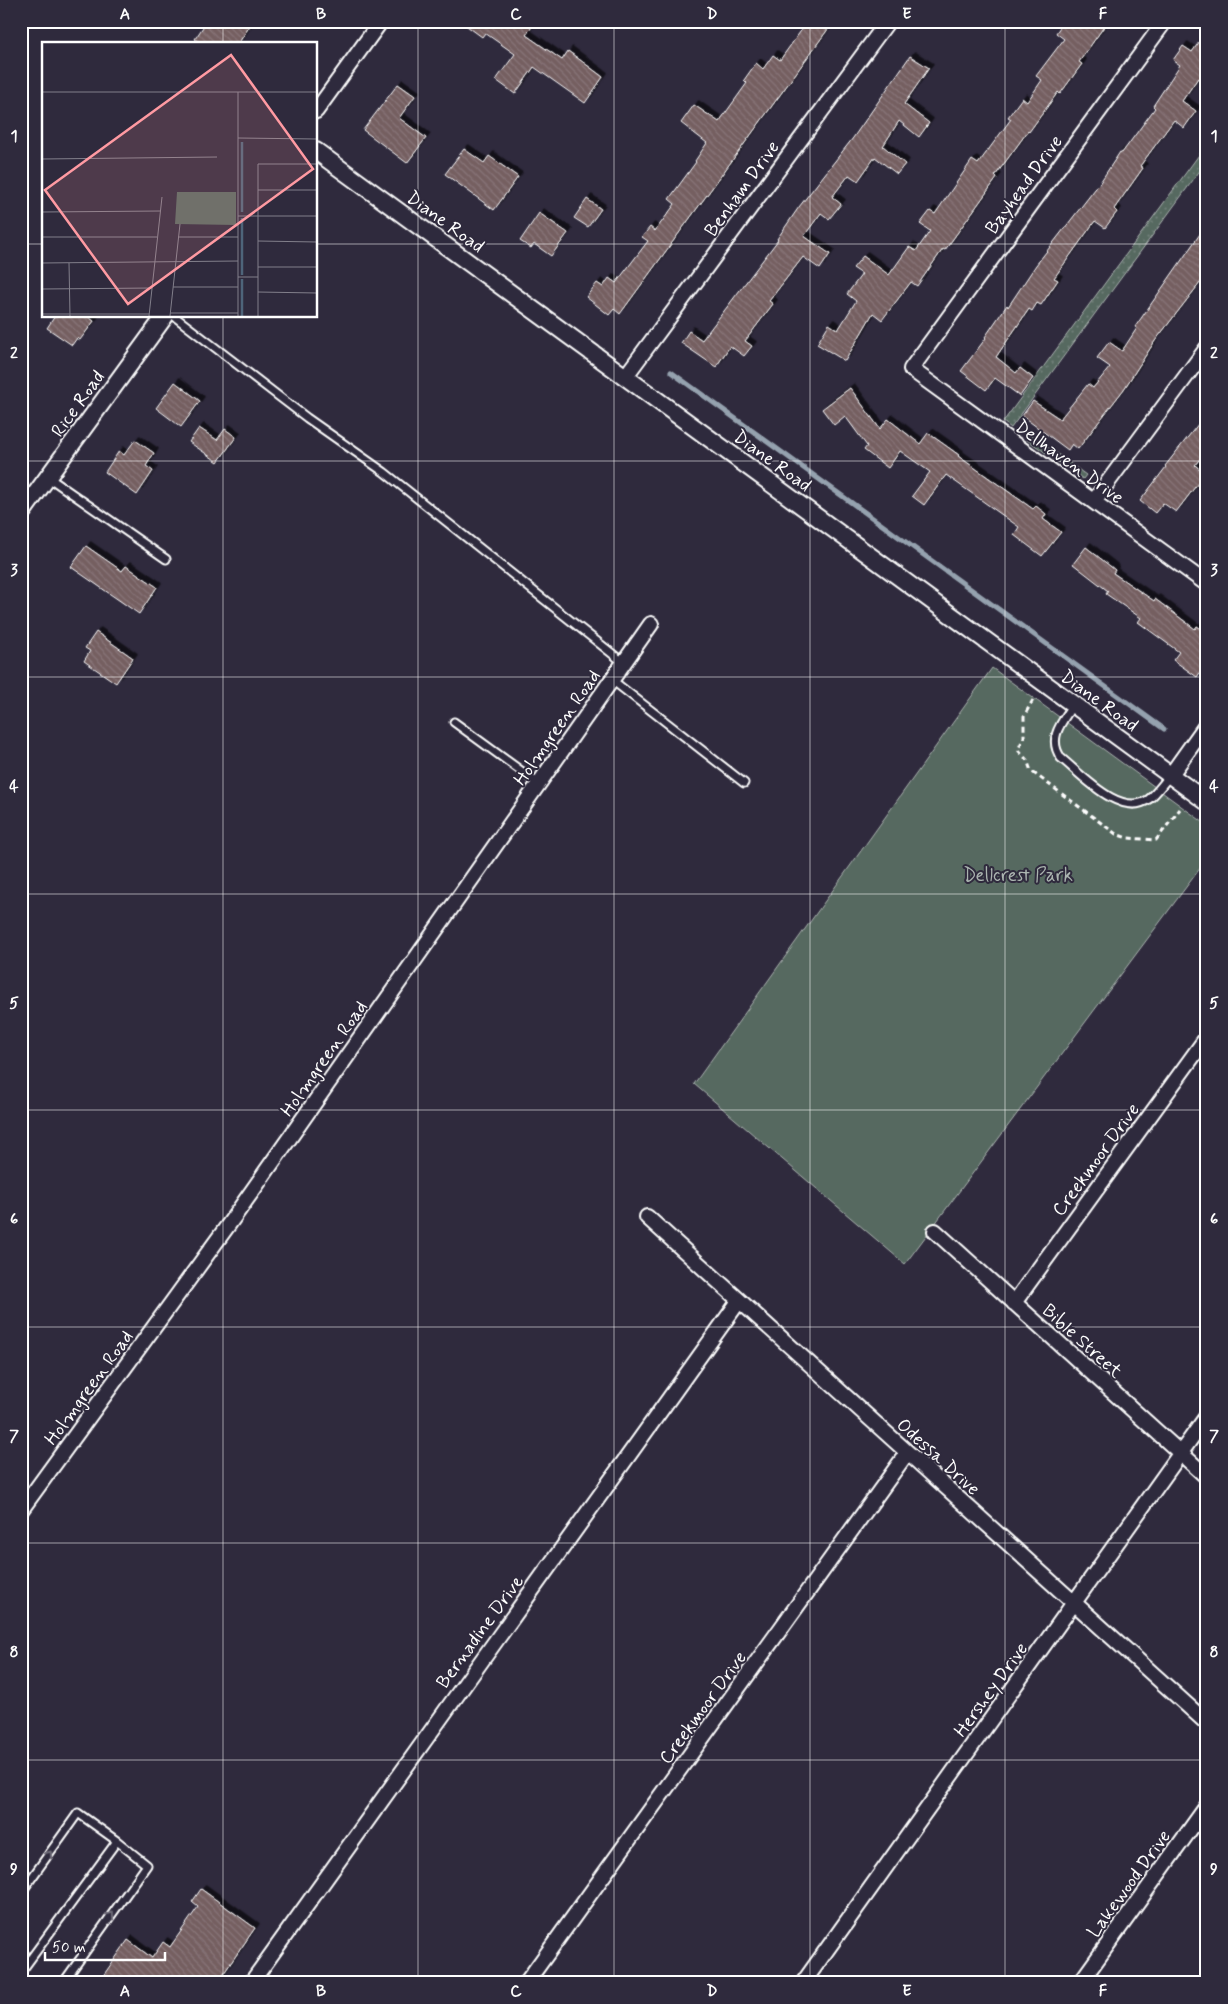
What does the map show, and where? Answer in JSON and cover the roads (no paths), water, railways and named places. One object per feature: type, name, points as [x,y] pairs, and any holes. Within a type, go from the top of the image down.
[{"type":"street","points":[[318,107],[381,21]]},
{"type":"street","name":"Benham Drive","points":[[625,377],[888,21]]},
{"type":"street","name":"Bayhead Drive","points":[[911,369],[1165,21]]},
{"type":"street","name":"Diane Road","points":[[318,152],[1207,802]]},
{"type":"street","name":"Rice Road","points":[[21,514],[164,318]]},
{"type":"street","points":[[1094,501],[1207,348]]},
{"type":"street","name":"Dellhaven Drive","points":[[911,369],[1207,584]]},
{"type":"street","name":"Holmgreen Road","points":[[21,1510],[230,1224],[651,624]]},
{"type":"street","points":[[1170,776],[1207,724]]},
{"type":"street","name":"Creekmoor Drive","points":[[1014,1302],[1207,1037]]},
{"type":"street","name":"Odessa Drive","points":[[646,1217],[1207,1724]]},
{"type":"street","name":"Bible Street","points":[[935,1231],[1207,1478]]},
{"type":"street","name":"Bernadine Drive","points":[[251,1983],[739,1301]]},
{"type":"street","name":"Hershey Drive","points":[[803,1983],[1207,1416]]},
{"type":"street","name":"Creekmoor Drive","points":[[526,1983],[907,1453]]},
{"type":"street","name":"Lakewood Drive","points":[[1080,1983],[1207,1806]]},
{"type":"lane","points":[[177,318],[306,418],[384,472],[624,663]]},
{"type":"lane","points":[[48,477],[166,559]]},
{"type":"lane","points":[[612,680],[744,783]]},
{"type":"lane","points":[[1073,705],[1058,728],[1054,741],[1056,751],[1061,758],[1114,801],[1136,805],[1149,798],[1170,776]]},
{"type":"lane","points":[[454,722],[539,784]]},
{"type":"lane","points":[[21,1893],[78,1813],[117,1840],[147,1865],[62,1983]]},
{"type":"lane","points":[[21,1972],[117,1840]]},
{"type":"waterway","points":[[671,372],[1164,729]]},
{"type":"park label","name":"Dellcrest Park","points":[[1018,874]]}]
